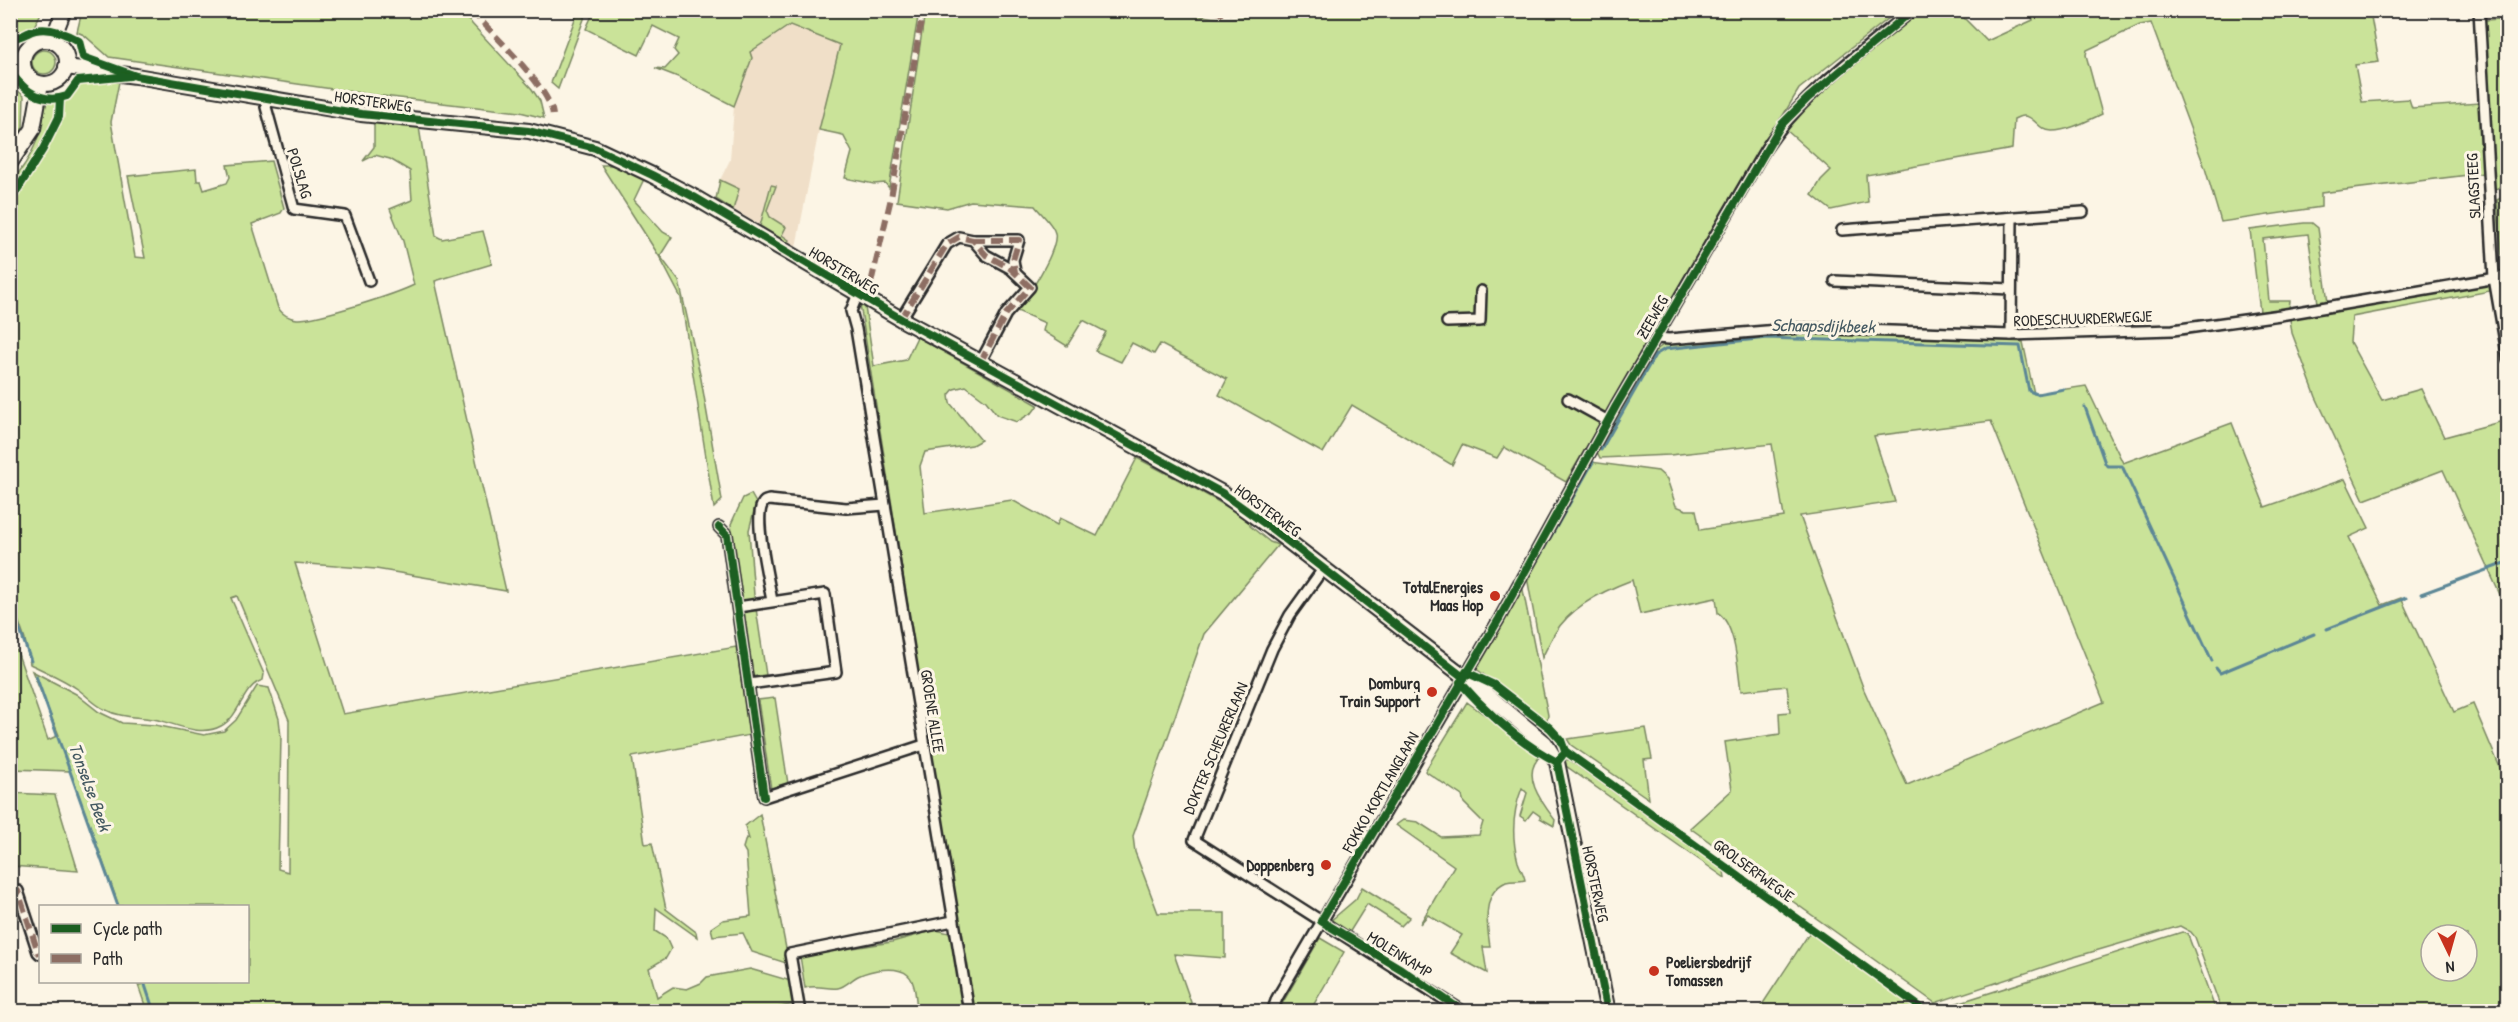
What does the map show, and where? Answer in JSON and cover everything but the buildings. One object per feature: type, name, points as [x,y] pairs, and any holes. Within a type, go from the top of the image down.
[{"type":"main road","points":[[52,41],[64,10]]},
{"type":"main road","points":[[52,41],[58,44],[65,54],[66,67],[64,73],[54,82],[41,84],[29,77],[17,57],[34,43],[52,41]]},
{"type":"main road","name":"HORSTERWEG","points":[[66,67],[136,76],[396,119],[529,131],[595,148],[694,197],[901,319],[1222,493],[1271,528],[1545,743],[1557,762],[1608,1011]]},
{"type":"main road","points":[[10,164],[33,129],[41,84]]},
{"type":"street","name":"ZEEWEG","points":[[1463,677],[1499,619],[1608,421],[1781,125],[1808,98],[1913,10]]},
{"type":"street","name":"SLAGSTEEG","points":[[2478,10],[2494,278],[2508,359]]},
{"type":"street","name":"POLSLAG","points":[[268,98],[266,107],[294,209],[345,216],[369,281]]},
{"type":"street","points":[[1842,230],[2083,212]]},
{"type":"street","points":[[2011,335],[2012,219]]},
{"type":"street","points":[[901,319],[947,244],[959,237],[972,240],[1019,240],[1013,260],[1015,272]]},
{"type":"street","points":[[972,240],[986,255],[1015,272],[1030,287],[1006,314],[980,363]]},
{"type":"street","name":"RODESCHUURDERWEGJE","points":[[1656,338],[1669,339],[1801,328],[2076,335],[2199,327],[2363,302],[2508,276]]},
{"type":"street","points":[[1835,281],[2010,289]]},
{"type":"street","points":[[1447,322],[1480,321],[1481,291]]},
{"type":"street","name":"GROENE ALLEE","points":[[858,294],[851,311],[856,329],[969,1011]]},
{"type":"street","points":[[1568,399],[1608,421]]},
{"type":"street","points":[[772,601],[759,522],[765,501],[856,508],[885,505]]},
{"type":"street","points":[[719,527],[727,535],[764,796],[924,745]]},
{"type":"street","name":"DOKTER SCHEURERLAAN","points":[[1321,921],[1194,840],[1272,649],[1290,615],[1323,570]]},
{"type":"street","points":[[738,607],[825,594],[836,672],[749,684]]},
{"type":"street","name":"FOKKO KORTLANGLAAN","points":[[1272,1011],[1321,921],[1463,677]]},
{"type":"street","points":[[10,893],[18,891],[39,953]]},
{"type":"street","points":[[800,1011],[790,954],[953,921]]},
{"type":"street","name":"MOLENKAMP","points":[[1321,921],[1401,969],[1464,1011]]},
{"type":"shaded area","points":[[790,25],[841,45],[819,130],[796,247],[716,199],[720,180],[730,160],[734,106],[752,58],[750,52]]},
{"type":"green space","points":[[1182,10],[1219,18],[1243,17],[1281,10],[1898,11],[1799,89],[1686,275],[1566,482],[1504,447],[1497,458],[1462,445],[1452,465],[1352,405],[1323,453],[1219,395],[1227,379],[1160,344],[1154,354],[1132,343],[1121,362],[1095,351],[1106,332],[1083,320],[1067,346],[1043,331],[1045,323],[1017,311],[1041,273],[1055,241],[1052,226],[1035,206],[971,201],[947,208],[897,201],[925,11]]},
{"type":"green space","points":[[10,11],[42,11],[31,30],[11,38]]},
{"type":"green space","points":[[82,11],[460,11],[532,89],[540,101],[544,118],[520,112],[374,95],[109,57],[84,35],[77,32]]},
{"type":"green space","points":[[578,11],[587,11],[558,89],[551,83]]},
{"type":"green space","points":[[594,11],[919,11],[889,188],[885,183],[874,184],[845,178],[852,152],[843,135],[819,130],[840,45],[790,25],[750,52],[752,58],[734,106],[678,77],[655,68],[665,69],[678,55],[674,50],[679,39],[653,26],[639,55],[586,29]]},
{"type":"green space","points":[[1921,11],[1957,11],[1987,41],[2033,20],[2030,11],[2370,11],[2379,62],[2355,65],[2362,102],[2409,99],[2412,108],[2479,103],[2484,173],[2321,193],[2321,207],[2221,222],[2205,168],[2151,23],[2140,25],[2087,50],[2086,55],[2102,114],[2058,131],[2046,130],[2030,118],[2021,116],[2014,119],[2012,149],[1866,175],[1868,202],[1831,210],[1812,195],[1821,180],[1831,170],[1785,129],[1814,96],[1831,81]]},
{"type":"green space","points":[[2500,19],[2502,37],[2507,40],[2507,183],[2496,189],[2492,186],[2484,20]]},
{"type":"green space","points":[[44,50],[52,54],[56,62],[52,70],[44,74],[36,70],[32,62],[36,54]]},
{"type":"green space","points":[[89,80],[119,82],[111,122],[135,257],[145,258],[128,176],[196,169],[197,181],[201,181],[204,190],[227,183],[230,177],[227,165],[271,161],[284,208],[281,213],[252,224],[278,308],[286,316],[297,319],[338,311],[414,285],[403,241],[390,209],[412,200],[410,171],[390,159],[375,155],[363,161],[374,147],[374,122],[419,127],[436,236],[442,239],[483,231],[492,264],[435,281],[506,591],[376,569],[295,563],[343,714],[736,647],[750,735],[632,757],[645,844],[652,843],[666,909],[696,932],[697,937],[656,908],[655,931],[666,938],[671,949],[666,958],[649,968],[657,997],[673,987],[687,989],[701,983],[707,977],[750,969],[791,981],[795,1004],[757,1012],[719,1011],[718,1007],[698,1012],[147,1011],[138,985],[146,983],[249,983],[249,905],[119,905],[70,771],[11,769],[11,647],[17,651],[48,740],[59,735],[32,671],[76,694],[99,712],[122,723],[155,725],[204,735],[224,731],[236,720],[257,686],[269,688],[279,719],[281,737],[278,869],[288,872],[289,720],[237,596],[231,598],[264,674],[263,680],[250,688],[228,721],[213,729],[190,729],[158,720],[111,712],[97,705],[67,682],[30,664],[25,640],[10,596],[11,206],[53,136],[65,99],[80,84]]},
{"type":"green space","points":[[10,84],[24,96],[23,127],[10,157]]},
{"type":"green space","points":[[47,100],[55,100],[58,104],[56,116],[11,196],[11,182],[26,163],[35,144]]},
{"type":"green space","points":[[601,165],[614,165],[644,179],[634,200],[663,232],[672,237],[660,256],[679,281],[701,379],[722,500],[714,508],[681,298],[659,256]]},
{"type":"green space","points":[[720,180],[739,189],[733,210],[716,199]]},
{"type":"green space","points":[[771,185],[776,186],[767,210],[770,217],[786,227],[782,235],[789,240],[788,243],[760,226]]},
{"type":"green space","points":[[2507,195],[2507,272],[2503,268],[2497,200]]},
{"type":"green space","points":[[2312,223],[2318,228],[2328,302],[2318,303],[2308,234],[2263,239],[2269,301],[2290,301],[2289,308],[2260,312],[2250,230]]},
{"type":"green space","points":[[2489,285],[2490,291],[2352,317],[2350,342],[2382,400],[2421,389],[2444,437],[2507,420],[2507,610],[2443,470],[2364,500],[2316,397],[2292,333],[2290,319]]},
{"type":"green space","points":[[860,304],[865,307],[874,366],[906,360],[917,337],[1038,405],[1033,412],[1017,422],[997,415],[986,401],[966,386],[954,389],[949,395],[950,403],[981,440],[972,445],[925,452],[920,466],[925,513],[1012,500],[1057,525],[1060,518],[1097,536],[1137,458],[1236,512],[1250,521],[1250,526],[1270,542],[1278,545],[1204,634],[1133,836],[1135,852],[1158,913],[1225,913],[1225,958],[1174,954],[1194,1011],[972,1011]]},
{"type":"green space","points":[[1764,332],[1853,333],[2023,342],[2034,394],[2086,386],[2123,463],[2232,423],[2265,507],[2345,479],[2369,528],[2349,537],[2382,605],[2401,598],[2454,712],[2473,704],[2507,784],[2507,1011],[2378,1011],[2374,1003],[2331,1011],[2222,1011],[2195,937],[2180,926],[2068,959],[1935,1003],[1690,828],[1732,790],[1725,742],[1780,734],[1779,713],[1790,712],[1787,686],[1741,691],[1732,637],[1729,627],[1718,613],[1716,598],[1640,614],[1632,580],[1600,594],[1579,607],[1562,623],[1542,658],[1527,577],[1591,462],[1658,471],[1667,479],[1676,506],[1686,510],[1696,510],[1700,530],[1784,517],[1772,444],[1670,455],[1600,458],[1597,452],[1652,353],[1666,343]],"holes":[[[1991,421],[2104,702],[1907,785],[1864,690],[1800,516],[1895,502],[1874,436]]]},
{"type":"green space","points":[[751,494],[756,503],[749,530],[754,595],[766,675],[749,677],[731,524],[743,498]]},
{"type":"green space","points":[[1522,585],[1548,715],[1547,721],[1475,668]]},
{"type":"green space","points":[[775,698],[788,784],[771,789],[758,700]]},
{"type":"green space","points":[[1467,702],[1541,756],[1532,771],[1533,780],[1539,797],[1555,820],[1554,826],[1533,811],[1526,820],[1520,816],[1527,793],[1522,788],[1514,816],[1514,843],[1525,880],[1506,882],[1498,887],[1489,902],[1487,920],[1490,947],[1483,947],[1487,973],[1450,953],[1462,935],[1428,915],[1420,924],[1454,866],[1396,825],[1403,820],[1418,822],[1441,837],[1479,835],[1483,822],[1464,803],[1462,796],[1425,771]]},
{"type":"green space","points":[[1646,728],[1652,759],[1644,760],[1649,799],[1571,745],[1567,739]]},
{"type":"green space","points":[[1565,760],[1569,760],[1724,871],[1725,878],[1566,766]]},
{"type":"green space","points":[[11,793],[55,795],[78,871],[11,866]]},
{"type":"green space","points":[[760,814],[789,964],[752,952],[743,933],[713,936],[711,928],[723,920],[751,916],[746,853],[743,848],[746,838],[749,839],[745,826]]},
{"type":"green space","points":[[1362,887],[1410,917],[1401,926],[1367,904],[1349,933],[1329,922],[1356,899]]},
{"type":"green space","points":[[936,930],[954,934],[966,1011],[917,1011],[911,978],[903,972],[891,969],[869,972],[838,988],[805,988],[800,956],[892,942]]},
{"type":"green space","points":[[1810,932],[1923,1011],[1758,1011]]},
{"type":"green space","points":[[2182,932],[2188,935],[2216,1011],[1940,1011],[1945,1007]]},
{"type":"green space","points":[[1320,938],[1344,952],[1310,1011],[1278,1011]]},
{"type":"waterway","name":"Schaapsdijkbeek","points":[[1601,450],[1655,355],[1665,349],[1767,338],[2020,346],[2029,391],[2037,394],[2064,389]]},
{"type":"waterway","name":"Schaapsdijkbeek","points":[[2085,407],[2105,463],[2107,466],[2122,466],[2212,661]]},
{"type":"waterway","name":"Schaapsdijkbeek","points":[[1528,577],[1593,462]]},
{"type":"waterway","name":"Schaapsdijkbeek","points":[[2421,594],[2508,562]]},
{"type":"waterway","name":"Schaapsdijkbeek","points":[[2327,629],[2406,598]]},
{"type":"waterway","name":"Tonselse Beek","points":[[10,603],[31,661]]},
{"type":"waterway","name":"Schaapsdijkbeek","points":[[2216,668],[2220,673],[2314,634]]},
{"type":"waterway","name":"Tonselse Beek","points":[[36,676],[118,905]]},
{"type":"waterway","name":"Tonselse Beek","points":[[144,983],[154,1012]]},
{"type":"marked path","points":[[471,10],[531,76],[550,104],[553,115]]},
{"type":"marked path","points":[[867,300],[891,198],[923,10]]},
{"type":"marked path","points":[[1211,10],[1222,13],[1235,10]]},
{"type":"marked path","points":[[901,319],[947,244],[959,237],[973,240],[986,255],[1010,268],[1030,287],[1006,314],[980,363]]},
{"type":"marked path","points":[[973,240],[1019,240],[1013,260],[1015,272]]},
{"type":"marked path","points":[[10,893],[18,891],[39,953]]},
{"type":"cycle path","points":[[1464,1012],[1401,969],[1321,921],[1499,619],[1616,406],[1781,125],[1808,98],[1913,10]]},
{"type":"cycle path","points":[[10,39],[34,30],[47,29],[79,41],[83,57],[136,76],[361,114],[529,131],[595,148],[694,197],[901,319],[1222,493],[1271,528],[1463,677]]},
{"type":"cycle path","points":[[10,71],[27,90],[49,99],[67,96],[78,81],[130,76]]},
{"type":"cycle path","points":[[10,201],[43,149],[59,117],[60,98]]},
{"type":"cycle path","points":[[719,527],[727,535],[764,797]]},
{"type":"cycle path","points":[[1466,672],[1494,685],[1550,728],[1561,740],[1565,751]]},
{"type":"cycle path","points":[[1460,682],[1493,716],[1530,746],[1557,762],[1562,756]]},
{"type":"cycle path","name":"GROLSERFWEGJE","points":[[1565,751],[1927,1012]]},
{"type":"cycle path","points":[[1557,762],[1608,1012]]},
{"type":"place","name":"TotalEnergies Maas Hop","points":[[1495,596]]},
{"type":"place","name":"Domburg Train Support","points":[[1432,692]]},
{"type":"place","name":"Doppenberg","points":[[1326,865]]},
{"type":"place","name":"Poeliersbedrijf Tomassen","points":[[1654,971]]}]
